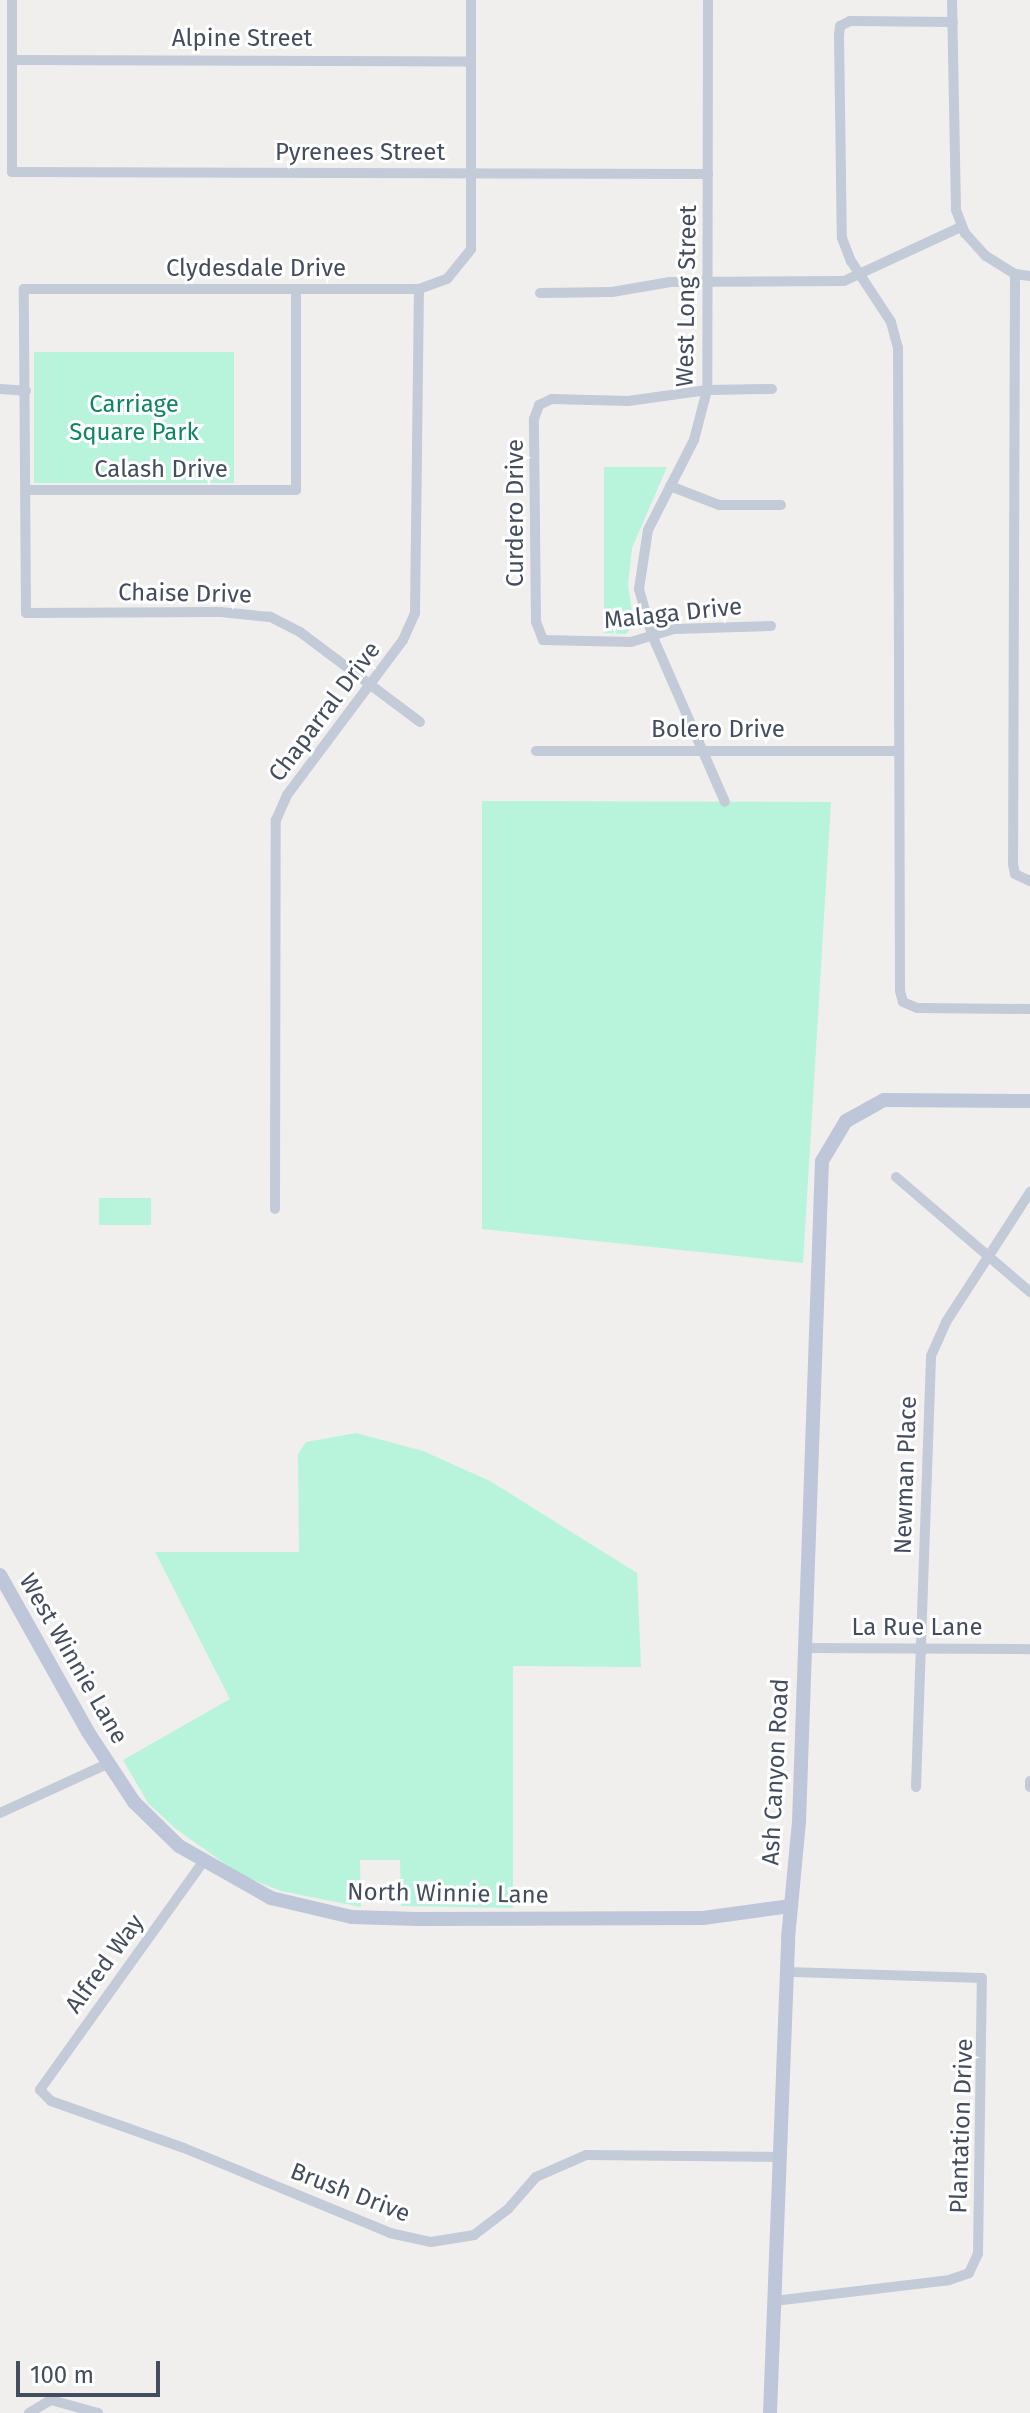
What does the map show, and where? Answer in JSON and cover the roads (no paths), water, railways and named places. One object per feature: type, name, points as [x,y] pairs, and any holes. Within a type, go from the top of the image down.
[{"type":"street","points":[[12,0],[12,60]]},
{"type":"street","points":[[471,0],[471,173]]},
{"type":"street","name":"West Long Street","points":[[708,0],[707,390],[701,424],[642,552],[639,589],[652,635],[705,749],[725,802]]},
{"type":"street","points":[[952,0],[954,203],[961,227],[986,256],[1015,274],[1030,276]]},
{"type":"street","points":[[953,22],[850,21],[840,26],[840,216],[844,245],[859,276],[891,322],[898,348],[903,1002],[917,1008],[1030,1009]]},
{"type":"street","name":"Alpine Street","points":[[12,60],[471,62]]},
{"type":"street","name":"Pyrenees Street","points":[[12,60],[12,172],[708,174]]},
{"type":"street","name":"Clydesdale Drive","points":[[26,391],[24,289],[419,289],[447,279],[471,249],[471,173]]},
{"type":"street","points":[[540,293],[708,282],[828,282],[859,276],[961,227]]},
{"type":"street","points":[[1015,274],[1013,864],[1015,874],[1030,881]]},
{"type":"street","name":"Calash Drive","points":[[26,490],[296,490],[296,289]]},
{"type":"street","name":"Chaparral Drive","points":[[275,1209],[276,820],[287,795],[403,640],[419,592],[419,289]]},
{"type":"street","points":[[0,389],[26,391],[26,490]]},
{"type":"street","points":[[707,390],[772,389]]},
{"type":"street","name":"Curdero Drive","points":[[536,630],[534,419],[546,400],[628,401],[707,390]]},
{"type":"street","points":[[670,486],[719,505],[781,505]]},
{"type":"street","name":"Chaise Drive","points":[[26,490],[26,613],[220,612],[270,617],[300,632],[420,722]]},
{"type":"street","name":"Malaga Drive","points":[[536,630],[550,644],[631,642],[674,629],[771,626]]},
{"type":"street","name":"Bolero Drive","points":[[536,751],[899,751]]},
{"type":"street","name":"Ash Canyon Road","points":[[770,2413],[787,1972],[804,1648],[819,1180],[833,1135],[859,1110],[884,1100],[1030,1101]]},
{"type":"street","points":[[896,1177],[1030,1292]]},
{"type":"street","name":"Newman Place","points":[[916,1787],[931,1356],[946,1322],[1030,1192]]},
{"type":"street","name":"West Winnie Lane","points":[[0,1575],[107,1764]]},
{"type":"street","name":"La Rue Lane","points":[[804,1648],[1030,1649]]},
{"type":"street","points":[[0,1813],[107,1764]]},
{"type":"street","name":"North Winnie Lane","points":[[107,1764],[157,1826],[203,1862],[271,1898],[352,1917],[703,1918],[791,1906]]},
{"type":"street","points":[[1030,1781],[1030,1787]]},
{"type":"street","name":"Alfred Way","points":[[40,2090],[203,1862]]},
{"type":"street","name":"Plantation Drive","points":[[774,2301],[949,2280],[969,2273],[978,2254],[982,1978],[787,1972]]},
{"type":"street","name":"Brush Drive","points":[[40,2090],[51,2101],[390,2233],[431,2242],[474,2235],[508,2209],[536,2177],[586,2155],[780,2157]]},
{"type":"street","points":[[31,2410],[51,2400],[68,2401],[98,2413]]},
{"type":"park label","name":"Carriage Square Park","points":[[134,419]]}]
